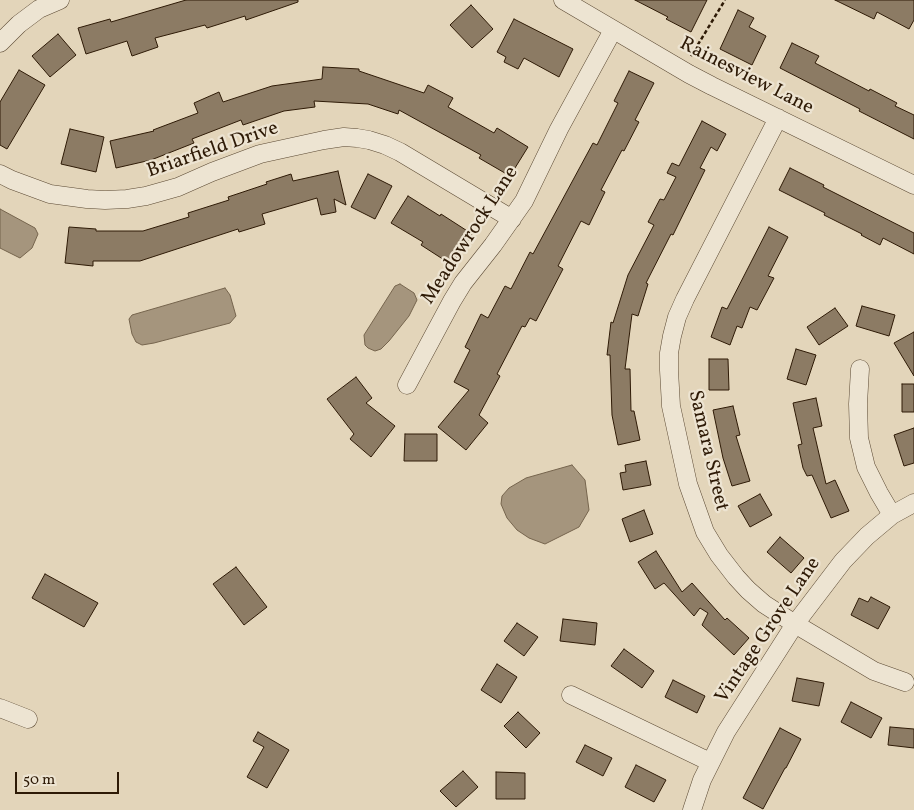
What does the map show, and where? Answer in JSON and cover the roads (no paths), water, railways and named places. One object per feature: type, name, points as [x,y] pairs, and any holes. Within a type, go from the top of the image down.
[{"type":"street","name":"Rainesview Lane","points":[[562,0],[689,74],[914,185]]},
{"type":"street","points":[[0,43],[19,24],[39,9],[54,1]]},
{"type":"street","name":"Meadowrock Lane","points":[[407,385],[459,289],[494,245],[524,200],[559,129],[613,30]]},
{"type":"street","name":"Samara Street","points":[[778,118],[685,298],[672,336],[669,353],[672,406],[686,474],[705,532],[719,555],[748,590],[764,604],[794,624],[874,671],[905,682]]},
{"type":"street","name":"Briarfield Drive","points":[[0,174],[50,194],[87,200],[127,199],[178,187],[260,154],[324,140],[344,137],[357,138],[369,140],[400,152],[512,219]]},
{"type":"street","points":[[860,369],[859,438],[866,467],[892,515]]},
{"type":"street","name":"Vintage Grove Lane","points":[[692,810],[702,780],[726,732],[794,624],[843,561],[867,536],[892,515],[914,503]]},
{"type":"street","points":[[571,695],[710,762]]},
{"type":"street","points":[[0,708],[28,719]]}]
